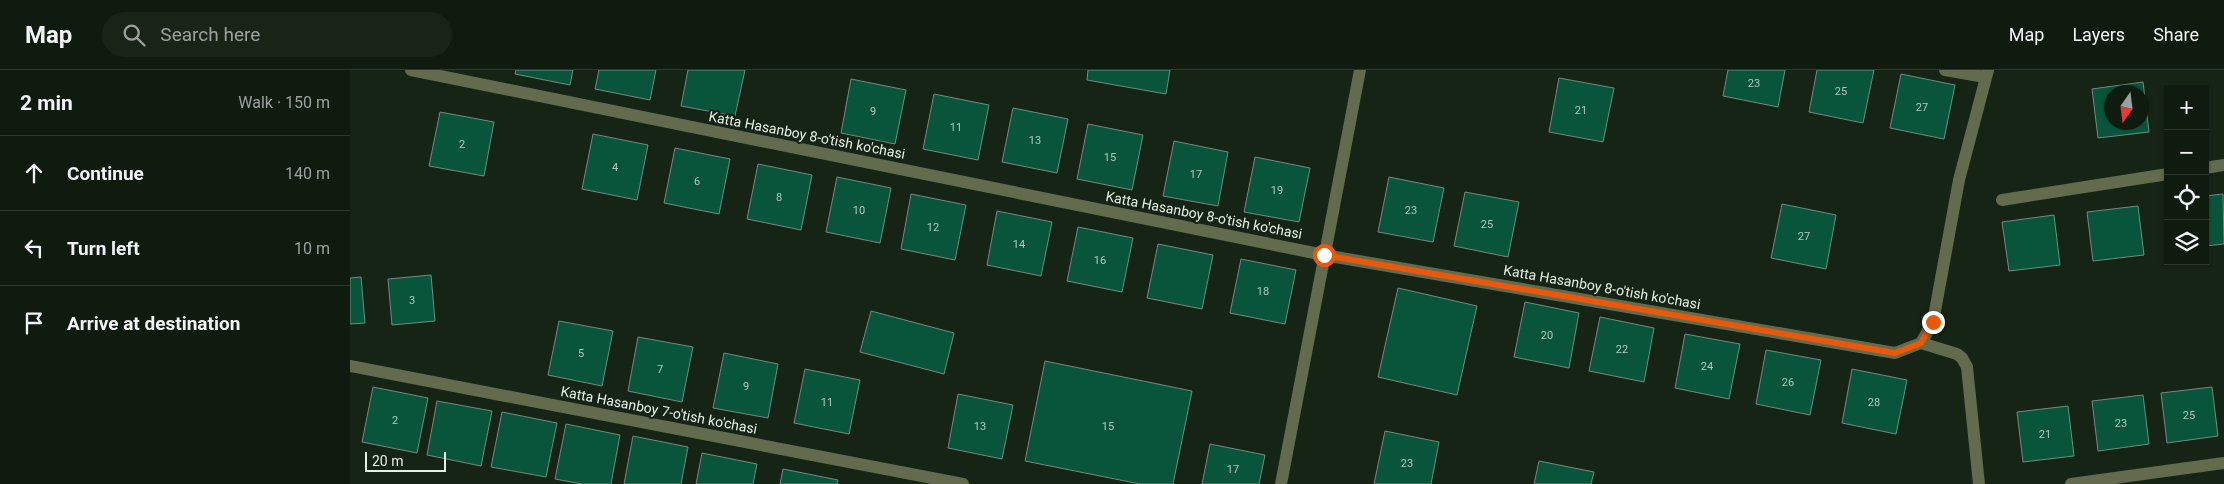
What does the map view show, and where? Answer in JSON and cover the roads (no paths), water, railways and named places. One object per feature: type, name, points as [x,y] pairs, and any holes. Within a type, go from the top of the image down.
[{"type":"street","name":"Katta Hasanboy 8-o'tish ko'chasi","points":[[411,70],[1324,255],[1895,353],[1921,343]]},
{"type":"street","points":[[1281,484],[1360,70]]},
{"type":"street","points":[[1945,70],[1987,74],[1959,180],[1933,322],[1921,343],[1957,354],[1962,358],[1967,367],[1979,484]]},
{"type":"street","points":[[2209,167],[2224,165]]},
{"type":"street","points":[[2002,200],[2164,175]]},
{"type":"street","name":"Katta Hasanboy 7-o'tish ko'chasi","points":[[350,366],[963,484]]},
{"type":"street","points":[[2071,484],[2224,463]]}]
